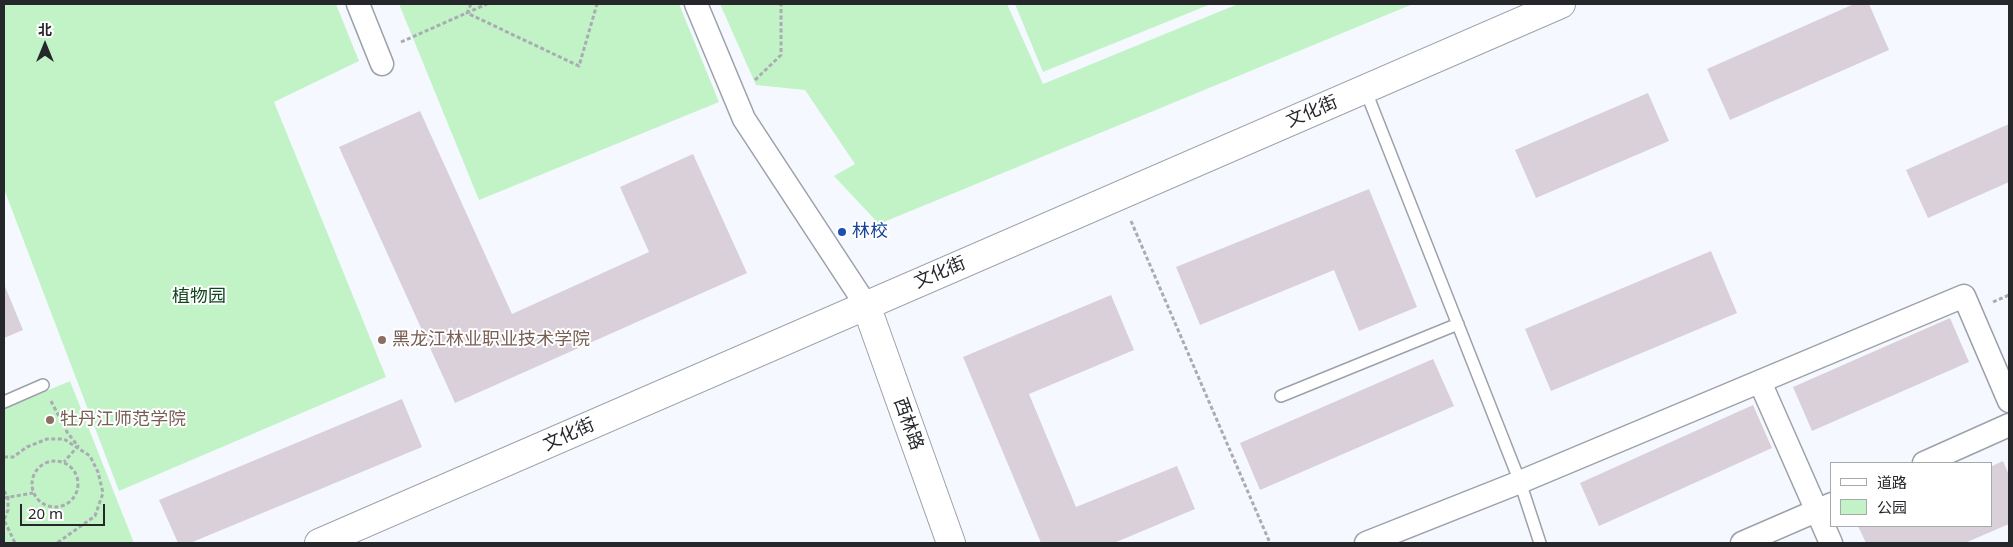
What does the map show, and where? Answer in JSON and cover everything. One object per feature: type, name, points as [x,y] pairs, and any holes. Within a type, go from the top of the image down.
[{"type":"street","points":[[358,4],[380,58]]},
{"type":"street","points":[[696,4],[744,118],[866,305]]},
{"type":"street","name":"文化街","points":[[319,543],[1561,4]]},
{"type":"street","points":[[1366,543],[1520,482],[1964,296],[2009,400]]},
{"type":"street","name":"西林路","points":[[866,305],[951,543]]},
{"type":"street","points":[[1760,382],[1824,508],[1831,543]]},
{"type":"street","points":[[1926,462],[2009,425]]},
{"type":"street","points":[[1742,543],[1824,508]]},
{"type":"lane","points":[[1365,89],[1520,482],[1540,543]]},
{"type":"lane","points":[[1281,396],[1458,324]]},
{"type":"lane","points":[[4,402],[43,385]]},
{"type":"path","points":[[467,12],[471,4]]},
{"type":"path","points":[[380,58],[467,12],[487,4]]},
{"type":"path","points":[[467,12],[579,66],[597,4]]},
{"type":"path","points":[[736,99],[781,55],[781,4]]},
{"type":"path","points":[[1120,195],[1270,543]]},
{"type":"path","points":[[43,385],[67,432],[78,446],[90,456],[98,472],[103,493],[95,516],[57,543]]},
{"type":"path","points":[[4,457],[13,457],[27,447],[47,439],[64,439],[78,446]]},
{"type":"path","points":[[64,462],[78,446]]},
{"type":"path","points":[[57,460],[64,462],[76,473],[78,480],[76,495],[65,506],[50,507],[37,499],[33,493],[32,485],[36,470],[49,462],[57,460]]},
{"type":"path","points":[[4,491],[8,496],[8,510],[4,520],[15,543]]},
{"type":"path","points":[[4,498],[33,493]]},
{"type":"green space","name":"植物园","points":[[4,4],[336,4],[359,61],[274,102],[386,377],[119,491],[4,189]]},
{"type":"green space","points":[[399,4],[679,4],[719,102],[479,200]]},
{"type":"green space","points":[[720,4],[1007,4],[1043,84],[1238,4],[1413,4],[879,224],[834,176],[855,164],[805,90],[756,85]]},
{"type":"green space","points":[[1015,4],[1211,4],[1043,72]]},
{"type":"green space","points":[[70,381],[134,543],[4,543],[4,409]]},
{"type":"building","points":[[1854,4],[1869,4],[1889,50],[1730,120],[1707,69]]},
{"type":"building","points":[[1648,93],[1669,141],[1536,198],[1515,150]]},
{"type":"building","points":[[420,111],[512,314],[649,252],[620,187],[693,154],[747,273],[455,403],[339,147]]},
{"type":"building","points":[[2009,124],[2009,182],[1928,218],[1906,170]]},
{"type":"building","points":[[1369,189],[1417,307],[1359,331],[1334,270],[1200,325],[1176,267]]},
{"type":"building","points":[[1711,251],[1737,313],[1551,391],[1525,329]]},
{"type":"building","points":[[4,284],[23,330],[4,338]]},
{"type":"building","points":[[1111,295],[1134,350],[1029,394],[1076,507],[1177,466],[1195,509],[1114,543],[1041,543],[963,357]]},
{"type":"building","points":[[1950,318],[1969,362],[1812,431],[1793,387]]},
{"type":"building","points":[[1433,359],[1454,406],[1260,490],[1240,443]]},
{"type":"building","points":[[402,399],[422,447],[190,543],[178,543],[159,500]]},
{"type":"building","points":[[1753,405],[1772,448],[1599,526],[1580,483]]},
{"type":"building","points":[[2003,461],[2009,475],[2009,524],[1965,543],[1866,543],[1858,527],[1993,527],[1993,466]]},
{"type":"place","name":"林校","points":[[842,232]]},
{"type":"place","name":"黑龙江林业职业技术学院","points":[[382,340]]},
{"type":"place","name":"牡丹江师范学院","points":[[50,420]]}]
